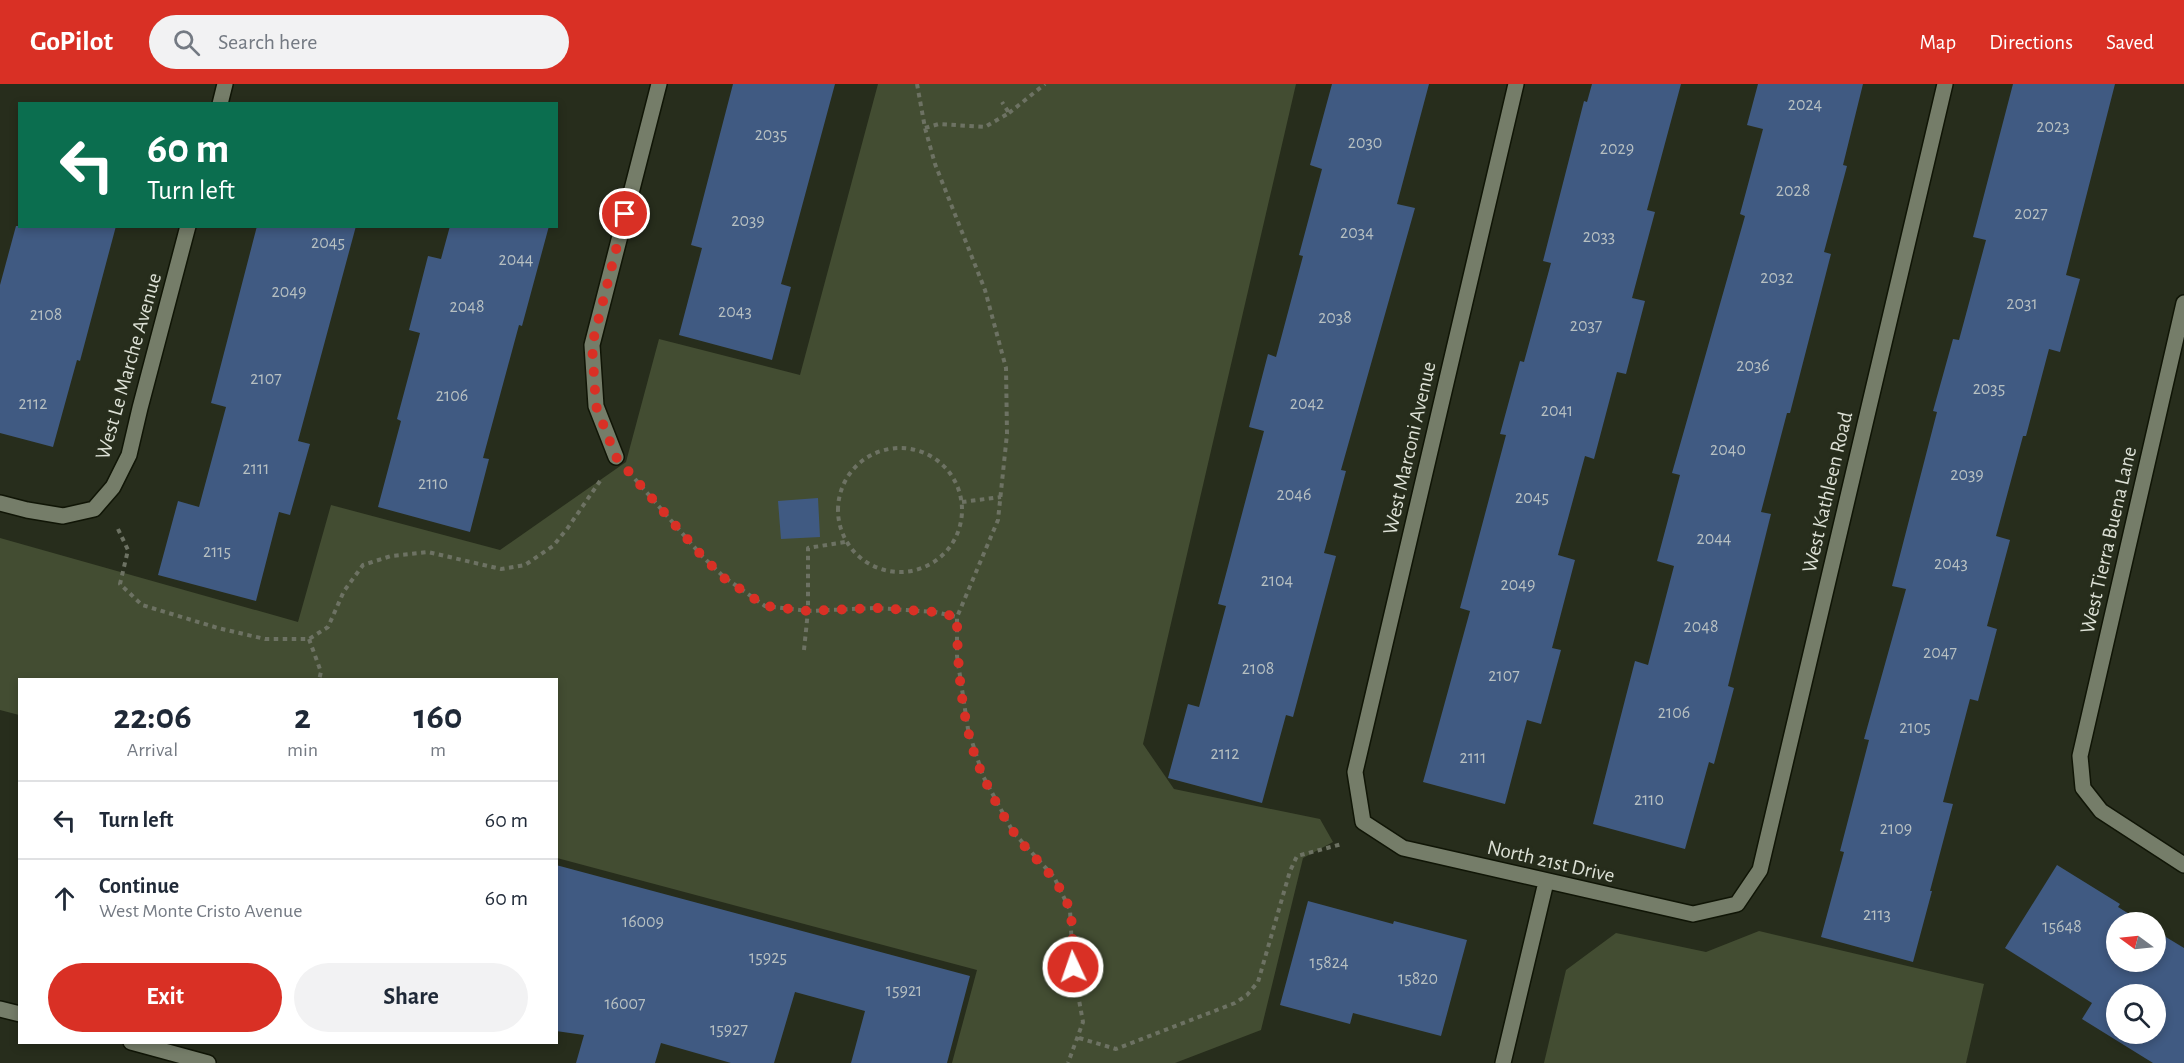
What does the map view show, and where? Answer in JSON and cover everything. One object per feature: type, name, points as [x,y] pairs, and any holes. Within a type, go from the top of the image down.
[{"type":"street","points":[[220,102],[225,84]]},
{"type":"street","points":[[616,457],[596,406],[592,345],[658,84]]},
{"type":"street","name":"West Marconi Avenue","points":[[1363,822],[1355,772],[1516,84]]},
{"type":"street","name":"West Kathleen Road","points":[[1737,904],[1760,870],[1945,84]]},
{"type":"street","name":"West Le Marche Avenue","points":[[94,509],[112,487],[129,455],[187,228]]},
{"type":"street","name":"West Tierra Buena Lane","points":[[2184,303],[2080,756],[2083,788],[2101,811],[2184,865]]},
{"type":"street","points":[[0,503],[63,516],[94,509]]},
{"type":"street","name":"North 21st Drive","points":[[1363,822],[1403,848],[1546,882],[1693,914],[1737,904]]},
{"type":"street","points":[[1503,1063],[1546,882]]},
{"type":"street","points":[[0,1009],[18,1014]]},
{"type":"street","points":[[137,1044],[208,1063]]},
{"type":"path","points":[[916,84],[934,164],[985,291],[1006,368],[1007,434],[998,520],[957,617],[957,656],[968,729],[983,776],[1013,832],[1054,877],[1070,910],[1073,967],[1083,1023],[1068,1063]]},
{"type":"path","points":[[925,128],[939,124],[985,127],[1009,113],[1045,84]]},
{"type":"path","points":[[1002,102],[1009,113]]},
{"type":"path","points":[[884,449],[914,449],[929,455],[942,464],[957,484],[962,502],[961,519],[952,543],[937,560],[916,571],[896,573],[867,564],[845,542],[836,512],[842,486],[858,462],[884,449]]},
{"type":"path","points":[[94,509],[118,530],[128,550],[120,584],[142,605],[218,628],[265,639],[309,639],[328,627],[344,591],[363,565],[391,556],[428,552],[501,569],[525,565],[553,546],[616,457],[724,578],[765,606],[808,611],[876,608],[935,612],[957,617]]},
{"type":"path","points":[[962,502],[1001,497]]},
{"type":"path","points":[[804,650],[808,611],[808,548],[845,542]]},
{"type":"path","points":[[309,639],[321,672],[320,678]]},
{"type":"path","points":[[1079,1038],[1116,1049],[1235,1003],[1247,995],[1258,982],[1290,871],[1297,856],[1343,844],[1363,822]]},
{"type":"green space","points":[[878,84],[1296,84],[1143,744],[1174,789],[1320,819],[1333,842],[1303,858],[1261,1030],[1175,1063],[952,1063],[977,970],[558,858],[558,678],[18,678],[18,715],[0,710],[0,538],[298,622],[331,505],[500,550],[626,462],[659,339],[800,375]]},
{"type":"green space","points":[[1759,931],[1984,984],[1966,1063],[1544,1063],[1566,970],[1616,933],[1706,952]]},
{"type":"building","points":[[733,84],[835,84],[781,284],[791,287],[772,360],[679,335],[702,248],[691,245]]},
{"type":"building","points":[[1332,84],[1429,84],[1397,204],[1415,208],[1341,470],[1346,471],[1324,553],[1336,556],[1293,717],[1286,715],[1262,803],[1168,778],[1188,704],[1199,707],[1226,606],[1218,604],[1264,431],[1249,427],[1268,354],[1276,357],[1303,256],[1299,255],[1322,169],[1310,165]]},
{"type":"building","points":[[1592,84],[1681,84],[1647,210],[1655,212],[1632,298],[1645,301],[1626,374],[1617,372],[1594,459],[1585,456],[1558,555],[1575,560],[1552,648],[1561,650],[1541,724],[1527,720],[1505,804],[1423,782],[1470,611],[1460,608],[1506,435],[1500,434],[1520,361],[1524,362],[1551,263],[1543,261],[1584,101],[1587,102]]},
{"type":"building","points":[[1758,84],[1863,84],[1843,165],[1847,166],[1824,252],[1831,254],[1790,413],[1787,413],[1761,512],[1771,514],[1728,686],[1734,688],[1714,764],[1709,762],[1685,849],[1593,824],[1635,661],[1648,665],[1674,566],[1657,561],[1680,475],[1672,473],[1745,216],[1740,214],[1763,129],[1747,125]]},
{"type":"building","points":[[2013,84],[2115,84],[2066,275],[2080,279],[2060,352],[2049,349],[1996,536],[2010,540],[1987,626],[1997,629],[1978,701],[1970,699],[1943,802],[1953,804],[1913,962],[1821,937],[1844,852],[1840,851],[1869,740],[1864,739],[1906,589],[1892,586],[1937,412],[1933,411],[1953,339],[1959,340],[1986,240],[1973,237]]},
{"type":"building","points":[[16,226],[18,228],[115,228],[80,361],[77,360],[53,447],[0,433],[0,285]]},
{"type":"building","points":[[256,228],[355,228],[298,441],[310,444],[290,515],[279,512],[256,601],[158,575],[178,501],[199,507],[226,407],[211,403]]},
{"type":"building","points":[[449,228],[548,228],[483,458],[489,459],[470,532],[378,507],[401,421],[397,419],[420,333],[409,330],[428,256],[441,259]]},
{"type":"building","points":[[818,498],[820,537],[781,539],[778,501]]},
{"type":"building","points":[[2057,865],[2120,904],[2118,907],[2126,912],[2106,912],[2106,972],[2166,972],[2166,937],[2184,948],[2184,1063],[2153,1063],[2122,1044],[2166,1044],[2166,984],[2106,984],[2106,1034],[2082,1019],[2092,1003],[2005,948]]},
{"type":"building","points":[[558,866],[970,976],[947,1063],[851,1063],[865,1011],[795,992],[774,1063],[731,1063],[661,1043],[655,1063],[576,1063],[584,1035],[558,1031]]},
{"type":"building","points":[[1308,901],[1393,924],[1394,921],[1467,940],[1441,1036],[1353,1013],[1350,1024],[1280,1005]]},
{"type":"route","points":[[625,214],[592,345],[596,406],[616,457],[724,578],[765,606],[808,611],[876,608],[935,612],[957,617],[957,656],[968,729],[983,776],[1013,832],[1054,877],[1063,894],[1070,910],[1073,967]]}]
